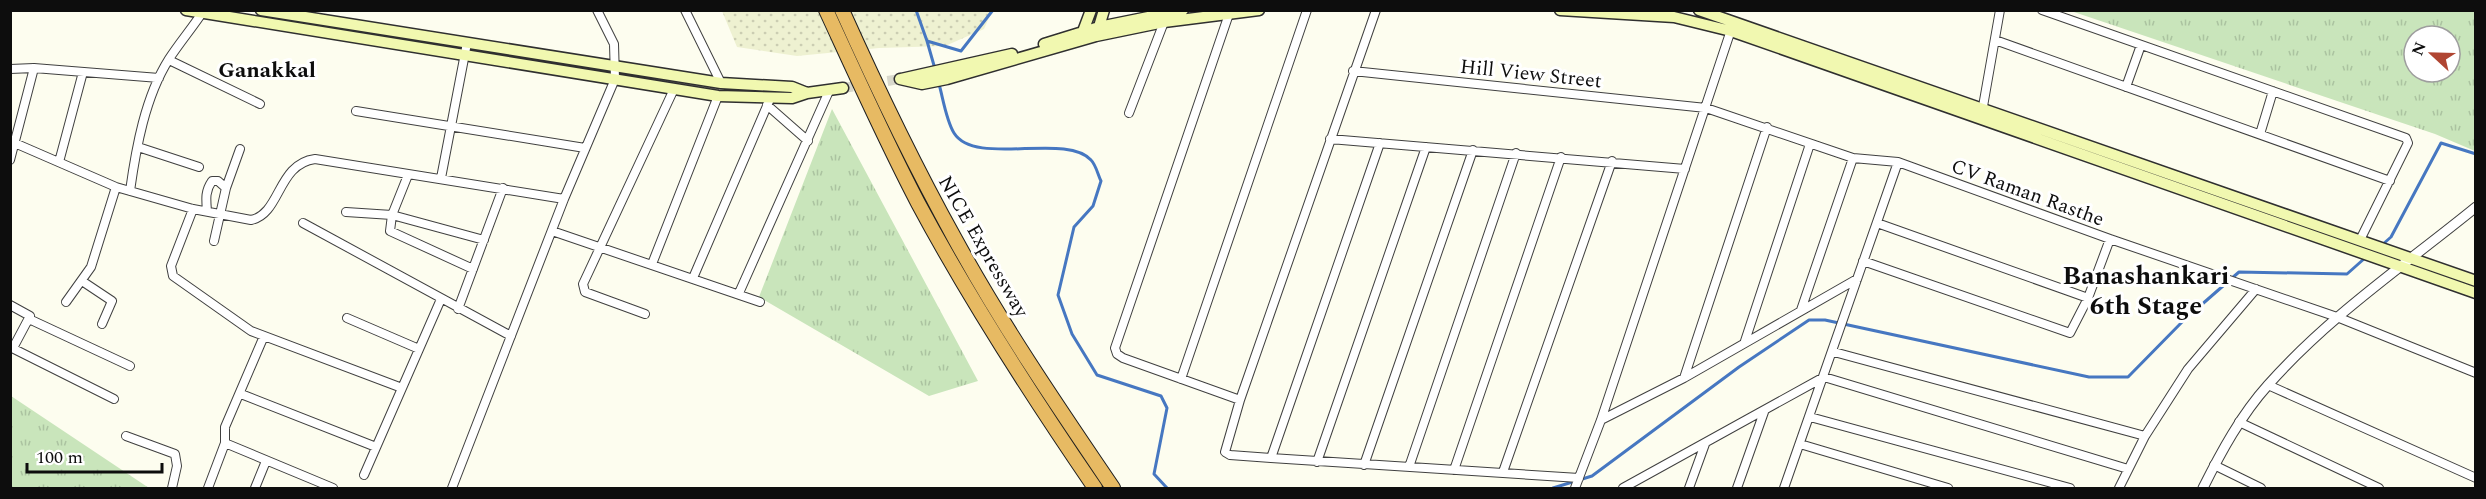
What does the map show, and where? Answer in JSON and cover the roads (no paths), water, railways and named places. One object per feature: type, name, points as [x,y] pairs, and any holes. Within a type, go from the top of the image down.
[{"type":"highway","name":"NICE Expressway","points":[[826,10],[918,202],[943,247],[988,326],[1095,489]]},
{"type":"highway","name":"NICE Expressway","points":[[842,10],[881,95],[955,239],[1001,317],[1113,489]]},
{"type":"main road","points":[[186,10],[466,49],[615,66],[721,83],[792,87],[807,93]]},
{"type":"main road","points":[[261,10],[615,79],[718,96],[769,102],[843,88]]},
{"type":"main road","points":[[1082,36],[1091,10]]},
{"type":"main road","points":[[1098,31],[1104,10]]},
{"type":"main road","points":[[921,78],[1183,10]]},
{"type":"main road","points":[[1098,31],[1259,10]]},
{"type":"main road","points":[[1560,10],[1674,17],[1733,26]]},
{"type":"main road","points":[[1698,10],[1733,26],[1982,113],[2475,281]]},
{"type":"main road","points":[[1982,113],[2475,294]]},
{"type":"street","points":[[452,489],[564,199],[615,79],[614,45],[597,10]]},
{"type":"street","points":[[685,10],[721,83]]},
{"type":"street","points":[[1181,379],[1307,10]]},
{"type":"street","points":[[1376,10],[1353,70],[1240,400],[1226,452],[1230,455],[1317,462],[1579,478]]},
{"type":"street","points":[[1982,113],[2000,10]]},
{"type":"street","points":[[2042,10],[2406,138],[2408,143],[2360,240]]},
{"type":"street","points":[[130,191],[138,147],[159,78],[169,60],[204,12]]},
{"type":"street","points":[[1229,14],[1115,348],[1117,354],[1123,358],[1240,400]]},
{"type":"street","points":[[1129,113],[1164,22]]},
{"type":"street","points":[[1575,489],[1601,420],[1733,26]]},
{"type":"street","points":[[1995,40],[2390,181]]},
{"type":"street","points":[[2127,87],[2141,45]]},
{"type":"street","points":[[441,178],[466,49]]},
{"type":"street","points":[[169,60],[260,104]]},
{"type":"street","points":[[10,69],[34,68],[159,78]]},
{"type":"street","points":[[10,160],[34,68]]},
{"type":"street","name":"Hill View Street","points":[[1353,70],[1706,108]]},
{"type":"street","points":[[59,162],[83,72]]},
{"type":"street","points":[[645,314],[585,292],[583,284],[599,245],[674,89]]},
{"type":"street","points":[[739,293],[830,91]]},
{"type":"street","points":[[2260,134],[2273,91]]},
{"type":"street","points":[[652,264],[718,96]]},
{"type":"street","points":[[693,278],[769,102],[808,141]]},
{"type":"street","name":"CV Raman Rasthe","points":[[1706,108],[1853,158],[1898,162],[2110,239],[2337,317],[2475,373]]},
{"type":"street","points":[[356,111],[585,148]]},
{"type":"street","points":[[1684,378],[1767,127]]},
{"type":"street","points":[[1330,139],[1612,161],[1685,169]]},
{"type":"street","points":[[14,142],[116,187],[193,209],[251,220],[260,218],[289,174],[307,160],[315,159],[564,199]]},
{"type":"street","points":[[1271,458],[1380,143]]},
{"type":"street","points":[[1745,341],[1810,144]]},
{"type":"street","points":[[138,147],[199,167]]},
{"type":"street","points":[[1317,462],[1426,147]]},
{"type":"street","points":[[214,241],[226,188],[240,149]]},
{"type":"street","points":[[1364,465],[1473,150]]},
{"type":"street","points":[[1410,467],[1516,153]]},
{"type":"street","points":[[1454,470],[1561,157]]},
{"type":"street","points":[[1801,310],[1853,158]]},
{"type":"street","points":[[1503,472],[1612,161]]},
{"type":"street","points":[[1784,489],[1834,352],[1898,162]]},
{"type":"street","points":[[408,175],[389,228],[393,234],[473,269]]},
{"type":"street","points":[[207,211],[206,194],[212,181],[218,181],[226,188]]},
{"type":"street","points":[[66,302],[91,267],[116,187]]},
{"type":"street","points":[[458,309],[503,188]]},
{"type":"street","points":[[193,209],[171,266],[173,276],[237,323],[264,336],[402,388]]},
{"type":"street","points":[[2203,489],[2214,465],[2240,422],[2268,385],[2337,317],[2473,211]]},
{"type":"street","points":[[346,212],[393,215],[484,240]]},
{"type":"street","points":[[303,223],[511,336]]},
{"type":"street","points":[[1877,223],[2088,298]]},
{"type":"street","points":[[552,231],[599,245],[760,302]]},
{"type":"street","points":[[1863,261],[2068,333],[2074,330],[2110,239]]},
{"type":"street","points":[[1601,420],[1684,378],[1745,341],[1857,279]]},
{"type":"street","points":[[82,281],[112,301],[102,324]]},
{"type":"street","points":[[2119,489],[2145,436],[2188,369],[2256,289]]},
{"type":"street","points":[[364,474],[441,299]]},
{"type":"street","points":[[10,305],[29,314],[12,347],[114,399]]},
{"type":"street","points":[[347,318],[419,349]]},
{"type":"street","points":[[28,319],[130,366]]},
{"type":"street","points":[[208,489],[225,443],[225,427],[264,336]]},
{"type":"street","points":[[1834,352],[2145,436]]},
{"type":"street","points":[[1623,489],[1824,377],[2128,469]]},
{"type":"street","points":[[2268,385],[2475,478]]},
{"type":"street","points":[[241,394],[376,447]]},
{"type":"street","points":[[1737,489],[1764,412]]},
{"type":"street","points":[[1809,417],[2070,489]]},
{"type":"street","points":[[2240,422],[2379,489]]},
{"type":"street","points":[[126,436],[176,454],[177,466],[172,489]]},
{"type":"street","points":[[225,443],[333,489]]},
{"type":"street","points":[[1689,489],[1705,444]]},
{"type":"street","points":[[1800,444],[1948,489]]},
{"type":"street","points":[[255,489],[266,462]]},
{"type":"street","points":[[2214,465],[2260,489]]},
{"type":"street","points":[[304,489],[308,478]]},
{"type":"street","points":[[1639,489],[1642,478]]},
{"type":"waterway","points":[[916,10],[927,41],[961,51],[993,10]]},
{"type":"waterway","points":[[927,41],[935,69]]},
{"type":"waterway","points":[[939,84],[951,128],[965,143],[981,148],[1062,149],[1079,152],[1091,160],[1094,165],[1101,181],[1093,206],[1074,227],[1058,295],[1072,334],[1097,375],[1161,396],[1167,408],[1154,474],[1167,488]]},
{"type":"waterway","points":[[2382,245],[2391,237],[2441,143],[2476,154]]},
{"type":"waterway","points":[[1553,488],[1592,476],[1739,367],[1809,320],[1825,320],[2089,377],[2128,377],[2184,320],[2239,272],[2347,274],[2365,258]]},
{"type":"tunnel","points":[[843,88],[900,79]]},
{"type":"district","name":"Ganakkal","points":[[267,69]]},
{"type":"district","name":"Banashankari 6th Stage","points":[[2146,290]]}]
